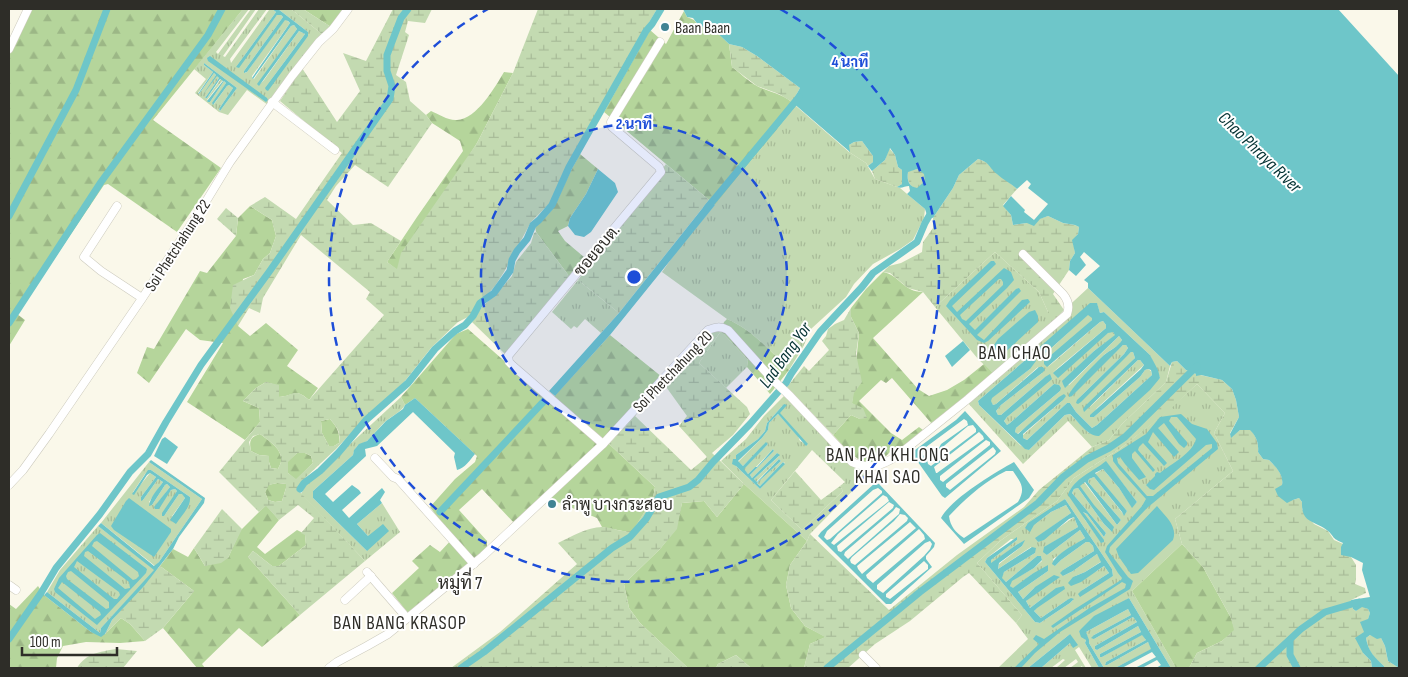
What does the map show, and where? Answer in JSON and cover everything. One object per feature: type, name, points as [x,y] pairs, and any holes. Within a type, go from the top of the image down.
[{"type":"street","points":[[9,50],[28,9]]},
{"type":"street","name":"Soi Phetchahung 22","points":[[10,480],[23,470],[49,434],[272,102],[319,42],[333,29],[348,9]]},
{"type":"street","name":"ซอยอบต.","points":[[603,444],[513,366],[509,362],[508,356],[660,172],[659,167],[612,127],[611,123],[611,119],[660,42]]},
{"type":"street","points":[[272,102],[335,150]]},
{"type":"street","points":[[117,206],[84,256],[101,271],[142,298]]},
{"type":"street","name":"Soi Phetchahung 20","points":[[329,668],[382,637],[474,564],[603,444],[708,330],[716,327],[723,327],[728,330],[852,462],[861,466],[874,467],[886,463],[968,399],[1068,314],[1068,304],[1063,294],[1023,254]]},
{"type":"street","points":[[375,458],[393,477],[403,484],[474,564]]},
{"type":"street","points":[[345,600],[369,574],[407,618]]},
{"type":"street","points":[[863,655],[876,668]]},
{"type":"green space","points":[[31,9],[243,9],[153,120],[221,168],[177,232],[108,184],[104,185],[17,314],[25,320],[9,346],[9,56]]},
{"type":"green space","points":[[243,9],[249,9],[216,52],[218,54],[251,9],[256,9],[223,56],[225,57],[259,9],[267,9],[230,59],[231,63],[269,10],[272,9],[276,12],[236,67],[277,15],[283,17],[244,71],[245,73],[285,19],[290,23],[252,76],[254,79],[291,26],[294,25],[297,29],[259,85],[299,31],[305,34],[265,88],[308,32],[278,9],[291,9],[323,35],[268,105],[247,90],[228,115],[219,112],[195,93],[206,79],[194,69]],"holes":[[[204,63],[237,88],[220,111],[219,109],[233,88],[229,85],[227,86],[214,104],[212,104],[226,83],[224,81],[210,102],[207,100],[223,80],[221,79],[207,98],[205,98],[219,78],[217,75],[209,86],[216,75],[214,73],[199,94],[213,72]]]},
{"type":"green space","points":[[291,9],[303,9],[331,27],[323,35]]},
{"type":"green space","points":[[303,9],[345,9],[331,27]]},
{"type":"green space","points":[[393,9],[432,9],[425,23],[408,21],[405,32],[409,35],[396,75],[406,82],[410,101],[432,123],[388,187],[355,165],[336,186],[327,200],[353,225],[371,223],[401,241],[387,262],[397,269],[401,253],[477,143],[513,73],[538,9],[657,9],[607,94],[550,203],[531,222],[495,286],[468,317],[458,322],[431,348],[401,386],[367,416],[306,477],[297,489],[365,561],[300,615],[248,557],[253,551],[272,566],[279,566],[306,545],[305,535],[301,533],[314,518],[298,505],[279,520],[266,506],[259,512],[219,472],[260,422],[259,408],[243,401],[256,388],[266,382],[279,385],[279,397],[297,393],[309,400],[384,315],[366,299],[370,292],[301,235],[263,298],[260,313],[249,308],[238,326],[230,308],[233,285],[254,275],[263,259],[270,253],[276,236],[272,220],[250,206],[265,197],[296,219],[342,153],[280,101],[302,68],[337,122],[360,91],[343,53],[366,61]],"holes":[[[330,419],[339,433],[339,443],[329,446],[322,433],[321,421]],[[260,434],[277,449],[281,457],[278,469],[271,468],[269,456],[259,455],[251,451],[249,442],[253,436]],[[297,453],[305,453],[311,456],[313,463],[296,479],[288,473],[288,462]],[[277,483],[286,484],[282,501],[268,500],[265,492],[269,485]]]},
{"type":"green space","points":[[684,11],[687,17],[694,20],[699,26],[713,29],[729,44],[732,67],[754,84],[783,96],[796,106],[715,205],[604,112],[650,30],[666,44]]},
{"type":"green space","points":[[729,44],[742,47],[757,56],[800,88],[792,102],[779,94],[757,86],[732,67]]},
{"type":"green space","points":[[504,72],[513,73],[477,143],[397,270],[387,262],[463,151],[460,141],[432,123],[426,115],[431,111],[457,120],[472,114],[485,101]]},
{"type":"green space","points":[[796,106],[849,152],[866,163],[875,179],[900,188],[925,209],[924,218],[913,240],[873,264],[854,284],[846,297],[811,329],[789,370],[768,348],[752,335],[662,272],[676,252]]},
{"type":"green space","points":[[862,141],[873,156],[873,162],[868,166],[849,152],[849,145]]},
{"type":"green space","points":[[889,148],[895,155],[898,167],[902,170],[902,184],[897,187],[875,179],[872,171],[885,160]]},
{"type":"green space","points":[[580,154],[598,169],[586,194],[570,218],[568,226],[558,231],[565,241],[584,257],[569,276],[536,232],[535,226],[547,216],[554,206]]},
{"type":"green space","points":[[978,159],[986,162],[1017,189],[1003,205],[1011,215],[1013,225],[1027,223],[1048,216],[1063,223],[1079,227],[1078,234],[1073,240],[1075,253],[1070,261],[1069,270],[1053,294],[1064,310],[1048,326],[1048,312],[1039,292],[995,252],[935,307],[923,292],[908,288],[890,273],[883,272],[889,266],[901,263],[922,252],[923,242],[933,228],[933,218],[953,188],[959,175]]},
{"type":"green space","points":[[666,164],[709,200],[619,313],[578,280]]},
{"type":"green space","points":[[917,169],[925,174],[925,181],[917,189],[909,182],[908,171]]},
{"type":"green space","points":[[250,206],[272,220],[276,236],[270,253],[263,259],[254,275],[243,279],[238,326],[250,336],[266,323],[298,350],[287,366],[318,388],[309,400],[297,393],[278,397],[279,386],[266,382],[256,388],[243,401],[259,408],[260,422],[245,440],[187,402],[223,343],[200,340],[186,329],[149,383],[137,373],[147,347],[154,349],[200,271],[207,273],[236,236],[238,218]]},
{"type":"green space","points":[[226,208],[238,218],[236,236],[217,219]]},
{"type":"green space","points":[[536,232],[569,276],[505,354],[472,322],[481,308],[512,276],[516,262],[531,243]]},
{"type":"green space","points":[[995,252],[1039,292],[1048,312],[1048,325],[1088,288],[1170,366],[1166,382],[1122,424],[1109,440],[1092,447],[1068,421],[1023,464],[968,403],[996,376],[978,359],[935,307]],"holes":[[[1097,304],[1100,313],[1104,312],[1150,355],[1160,378],[1089,433],[1070,414],[1065,415],[1029,450],[1020,445],[979,405],[978,401],[1030,356],[1030,369],[991,398],[993,405],[996,404],[1038,367],[1042,373],[1001,405],[996,411],[998,415],[1001,415],[1045,377],[1031,396],[1007,417],[1004,421],[1007,425],[1054,384],[1060,391],[1016,428],[1015,432],[1017,434],[1063,400],[1023,435],[1023,438],[1027,440],[1067,403],[1070,403],[1092,428],[1152,375],[1151,371],[1145,370],[1140,377],[1094,417],[1091,417],[1097,408],[1144,365],[1138,360],[1088,409],[1135,358],[1133,352],[1131,352],[1077,400],[1124,354],[1128,348],[1126,345],[1123,345],[1069,394],[1105,354],[1120,344],[1122,340],[1119,336],[1069,385],[1063,381],[1094,351],[1116,335],[1113,332],[1109,332],[1053,372],[1106,328],[1103,321],[1048,367],[1092,320],[1093,318],[1088,314],[1040,359]]]},
{"type":"green space","points":[[883,272],[894,276],[911,289],[923,292],[873,338],[918,389],[929,396],[947,390],[964,380],[984,364],[996,376],[932,424],[892,378],[886,383],[881,380],[859,401],[891,433],[902,440],[919,427],[923,430],[897,454],[893,449],[879,463],[862,462],[849,452],[833,435],[851,415],[860,419],[852,403],[859,333],[851,317],[851,308]]},
{"type":"green space","points":[[578,280],[619,313],[601,333],[585,319],[577,328],[574,326],[571,329],[552,312]]},
{"type":"green space","points":[[851,308],[851,317],[859,333],[856,354],[862,382],[854,393],[852,403],[863,408],[867,418],[860,419],[851,415],[833,435],[787,387],[804,366],[809,371],[829,350],[822,341],[828,329],[844,320]]},
{"type":"green space","points":[[727,319],[736,323],[768,348],[789,370],[770,394],[747,367],[748,360],[721,331]]},
{"type":"green space","points":[[468,329],[550,401],[610,335],[662,377],[635,416],[609,444],[655,487],[653,498],[633,531],[628,532],[602,527],[597,518],[550,499],[515,524],[482,489],[459,510],[487,541],[487,548],[408,613],[392,593],[419,568],[412,561],[430,545],[440,552],[453,538],[430,507],[455,479],[475,462],[477,456],[415,398],[405,405],[401,397],[456,334]]},
{"type":"green space","points":[[710,331],[721,331],[699,363],[747,407],[750,414],[733,435],[712,453],[744,484],[717,517],[704,501],[682,503],[677,529],[660,549],[624,584],[629,608],[640,623],[688,668],[451,668],[500,632],[577,564],[558,543],[596,527],[625,531],[633,530],[653,498],[655,487],[609,444],[635,416],[691,470],[707,457],[679,426],[687,416],[664,384]]},
{"type":"green space","points":[[721,331],[748,360],[747,367],[726,388],[699,363]]},
{"type":"green space","points":[[1177,361],[1186,370],[1222,380],[1232,389],[1239,417],[1230,433],[1231,437],[1240,430],[1250,429],[1257,440],[1258,452],[1263,459],[1269,460],[1279,471],[1282,477],[1282,485],[1293,500],[1299,498],[1302,502],[1302,509],[1314,524],[1328,531],[1334,540],[1343,544],[1356,565],[1355,584],[1365,588],[1366,593],[1351,600],[1353,609],[1356,611],[1362,606],[1368,609],[1370,613],[1364,632],[1363,653],[1371,661],[1372,668],[1189,668],[1197,653],[1222,641],[1234,630],[1231,618],[1203,567],[1182,544],[1175,519],[1233,471],[1214,433],[1225,413],[1197,384],[1167,412],[1121,448],[1074,478],[1057,501],[1000,541],[977,563],[1022,615],[1016,623],[969,573],[910,621],[875,644],[848,668],[804,668],[810,644],[825,637],[805,626],[791,608],[786,585],[790,565],[810,534],[889,610],[957,555],[1024,507],[1039,490],[1092,447],[1109,440],[1122,424],[1166,382],[1172,362]]},
{"type":"green space","points":[[1197,384],[1225,413],[1214,433],[1233,471],[1175,519],[1182,544],[1132,591],[1176,668],[1171,668],[1129,598],[1079,631],[1086,640],[1085,643],[1099,668],[1092,668],[1079,647],[1075,650],[1086,668],[1082,666],[1070,668],[1078,662],[1076,659],[1064,668],[1056,668],[1065,660],[1063,659],[1051,668],[1041,668],[1070,643],[1070,634],[1028,668],[998,668],[1028,639],[1016,623],[1022,615],[977,563],[1000,541],[1057,501],[1074,478],[1121,448]],"holes":[[[1106,462],[1137,502],[1132,507],[1103,469],[1095,474],[1127,511],[1124,515],[1094,477],[1089,479],[1088,482],[1121,520],[1117,525],[1084,482],[1079,486],[1112,532],[1078,488],[1074,489],[1072,493],[1106,533],[1104,537],[1087,514],[1082,512],[1103,540],[1102,543],[1085,520],[1070,490],[1077,482]],[[1065,499],[1112,569],[1113,576],[1081,591],[1109,573],[1104,566],[1097,571],[1073,577],[1102,561],[1097,554],[1063,576],[1063,570],[1094,551],[1093,546],[1089,542],[1086,542],[1055,566],[1053,559],[1085,538],[1080,530],[1047,555],[1045,547],[1078,527],[1074,517],[1038,542],[1036,538],[1071,513],[1066,505],[1051,512],[1034,525]],[[1011,539],[1017,540],[991,560],[991,564],[1024,541],[1022,546],[999,564],[998,569],[1031,547],[1035,553],[1004,572],[1001,578],[1006,582],[1037,556],[1041,556],[1042,561],[1034,568],[1011,581],[1010,586],[1013,589],[1032,574],[1048,571],[1018,592],[1023,599],[1035,587],[1026,601],[1030,608],[1043,598],[1034,611],[1041,618],[1067,600],[1073,600],[1040,623],[1035,622],[985,562],[987,558]]]},
{"type":"green space","points":[[784,396],[852,466],[871,472],[810,534],[807,541],[721,461],[746,439],[764,416]],"holes":[[[784,404],[779,413],[808,445],[800,441],[798,436],[778,414],[769,423],[768,430],[762,438],[738,462],[743,466],[766,443],[768,444],[743,469],[748,474],[773,449],[774,451],[750,475],[752,478],[777,453],[779,456],[754,479],[756,482],[779,459],[781,461],[757,483],[760,486],[783,462],[785,463],[760,489],[736,466],[736,455],[758,439],[765,431],[767,423]],[[812,450],[845,482],[840,486],[843,491],[802,530],[771,500]]]},
{"type":"green space","points":[[401,397],[405,405],[401,410],[358,446],[353,455],[313,491],[313,498],[367,551],[368,536],[357,524],[382,503],[400,532],[365,561],[301,494],[306,485]]},
{"type":"green space","points":[[330,419],[336,427],[339,436],[339,443],[334,446],[329,446],[322,433],[321,421]]},
{"type":"green space","points":[[260,434],[274,445],[280,453],[281,462],[278,469],[271,468],[269,456],[259,455],[251,451],[251,440]]},
{"type":"green space","points":[[297,453],[305,453],[311,456],[313,463],[296,480],[288,473],[287,462]]},
{"type":"green space","points":[[149,462],[202,499],[155,566],[101,523]],"holes":[[[151,470],[190,497],[170,519],[185,498],[182,493],[179,494],[164,516],[177,491],[175,489],[171,490],[155,507],[170,487],[167,484],[165,485],[152,505],[149,502],[163,482],[158,479],[143,500],[141,497],[156,477],[150,473],[133,494],[133,492],[145,474]]]},
{"type":"green space","points":[[795,471],[821,500],[840,486],[843,491],[802,530],[771,500]]},
{"type":"green space","points":[[286,484],[282,501],[268,500],[265,492],[268,485]]},
{"type":"green space","points":[[744,484],[807,541],[790,565],[786,585],[791,608],[805,626],[826,637],[810,644],[804,668],[751,668],[736,655],[718,664],[716,668],[688,668],[640,623],[629,608],[624,584],[660,549],[676,529],[682,503],[704,501],[717,517]]},
{"type":"green space","points":[[266,505],[279,520],[257,547],[265,554],[297,530],[305,534],[306,545],[279,566],[272,566],[253,551],[248,557],[300,615],[262,647],[239,628],[202,664],[205,668],[197,668],[163,628],[194,591],[160,566],[173,549],[188,557],[194,548],[205,566],[228,558],[240,531]]},
{"type":"green space","points":[[222,509],[242,529],[228,558],[221,563],[205,566],[194,548]]},
{"type":"green space","points":[[98,526],[155,570],[101,628],[100,633],[47,592],[60,570]]},
{"type":"green space","points":[[1182,544],[1203,567],[1231,618],[1235,630],[1222,641],[1197,653],[1189,668],[1176,668],[1132,591]]},
{"type":"green space","points":[[160,566],[194,591],[163,628],[145,641],[130,624],[121,618],[105,634],[112,620]]},
{"type":"green space","points":[[38,586],[44,595],[91,632],[105,634],[121,618],[130,624],[145,641],[120,643],[86,642],[63,646],[57,658],[56,668],[9,668],[9,604],[16,609]]},
{"type":"green space","points":[[1128,609],[1131,615],[1094,635],[1094,639],[1133,617],[1137,622],[1095,646],[1095,649],[1097,650],[1138,626],[1141,632],[1100,654],[1100,657],[1142,634],[1146,640],[1106,662],[1105,665],[1148,642],[1152,649],[1115,668],[1104,668],[1089,643],[1086,632]]},
{"type":"green space","points":[[1370,635],[1381,638],[1388,661],[1399,668],[1384,668],[1368,647],[1366,638]]},
{"type":"green space","points":[[116,649],[137,651],[123,668],[77,668],[89,656]]},
{"type":"green space","points":[[736,655],[751,668],[716,668],[718,664]]},
{"type":"water","points":[[272,9],[278,9],[308,32],[308,36],[268,91],[265,88],[305,34],[299,31],[259,86],[257,84],[297,29],[294,25],[291,26],[253,79],[290,23],[285,20],[247,72],[244,73],[283,17],[277,15],[239,68],[236,67],[276,12]]},
{"type":"water","name":"Chao Phraya River","points":[[683,9],[1338,9],[1399,76],[1399,668],[1388,661],[1381,638],[1377,639],[1370,635],[1366,638],[1368,647],[1384,666],[1384,668],[1372,668],[1371,661],[1363,653],[1355,638],[1364,632],[1360,622],[1368,619],[1370,613],[1368,609],[1362,607],[1356,611],[1353,609],[1351,600],[1370,597],[1362,570],[1363,563],[1351,557],[1341,555],[1343,543],[1335,539],[1323,527],[1306,518],[1302,509],[1302,502],[1299,498],[1287,503],[1278,496],[1275,489],[1282,485],[1281,475],[1269,460],[1263,459],[1258,452],[1257,440],[1250,430],[1240,430],[1231,438],[1230,434],[1239,417],[1232,389],[1222,380],[1201,375],[1196,376],[1196,374],[1186,370],[1177,361],[1172,362],[1170,366],[1088,288],[1088,283],[1084,280],[1100,266],[1084,252],[1080,257],[1086,265],[1076,276],[1069,270],[1070,261],[1075,253],[1072,240],[1078,234],[1079,227],[1063,223],[1048,216],[1040,219],[1034,226],[1027,223],[1013,225],[1011,215],[1003,206],[1011,196],[1025,210],[1024,212],[1034,220],[1048,204],[1028,188],[1031,184],[1027,180],[1017,189],[994,172],[987,164],[978,159],[959,175],[953,188],[933,218],[927,215],[925,209],[907,194],[910,191],[909,186],[897,187],[902,184],[902,170],[898,167],[895,155],[890,148],[885,160],[872,171],[868,166],[873,162],[873,156],[862,141],[849,145],[850,152],[792,102],[800,88],[757,56],[742,47],[729,44],[713,29],[699,26],[693,18],[687,17]],"holes":[[[917,169],[924,174],[925,181],[917,188],[910,184],[908,172]]]},
{"type":"water","points":[[210,56],[268,100],[266,102],[208,61],[207,58]]},
{"type":"water","points":[[204,63],[237,88],[220,111],[219,109],[233,88],[229,85],[227,86],[213,105],[212,103],[226,83],[224,81],[210,102],[208,102],[223,81],[220,79],[207,98],[205,98],[219,78],[217,76],[202,96],[216,75],[214,73],[198,94],[213,72]]},
{"type":"water","points":[[598,169],[615,183],[618,192],[591,232],[584,237],[575,235],[568,226],[570,218],[586,194]]},
{"type":"water","points":[[709,200],[715,205],[610,335],[555,396],[549,391],[619,313]]},
{"type":"water","points":[[991,261],[994,261],[996,264],[952,306],[957,312],[1004,268],[1011,272],[1014,280],[969,324],[975,330],[1016,289],[1019,288],[1021,291],[977,335],[984,340],[1022,300],[1028,299],[1030,302],[984,343],[977,340],[946,306]],"holes":[[[1001,279],[1003,285],[966,321],[962,319],[960,315]]]},
{"type":"water","points":[[1090,303],[1097,303],[1100,313],[1104,312],[1150,355],[1160,378],[1150,390],[1099,436],[1095,436],[1087,431],[1070,414],[1065,415],[1029,450],[1025,449],[979,405],[978,401],[1030,356],[1036,361],[1030,369],[992,398],[993,405],[1039,367],[1043,367],[1045,370],[1001,405],[996,411],[998,415],[1001,415],[1045,377],[1050,374],[1052,379],[1007,417],[1004,421],[1007,425],[1054,384],[1059,385],[1060,391],[1016,428],[1015,432],[1018,434],[1059,397],[1064,394],[1066,396],[1023,434],[1023,438],[1027,440],[1067,403],[1070,403],[1092,428],[1152,375],[1151,370],[1145,370],[1140,377],[1094,417],[1090,417],[1141,369],[1144,365],[1138,360],[1084,412],[1085,406],[1135,358],[1133,352],[1131,352],[1081,402],[1076,403],[1124,354],[1128,348],[1126,345],[1123,345],[1069,397],[1069,394],[1085,374],[1122,340],[1119,336],[1065,388],[1062,381],[1094,351],[1115,335],[1113,332],[1108,333],[1058,378],[1053,373],[1106,328],[1103,321],[1047,367],[1044,361],[1092,318],[1088,315],[1039,359],[1034,352]]},
{"type":"water","points":[[1035,310],[1038,322],[998,359],[992,355],[990,351],[998,339],[1029,312]]},
{"type":"water","points":[[963,341],[970,350],[952,367],[945,356]]},
{"type":"water","points":[[415,398],[475,454],[465,466],[457,470],[455,453],[413,412],[377,446],[365,449],[366,456],[325,494],[333,502],[352,485],[359,490],[361,493],[342,510],[349,518],[382,488],[385,492],[380,500],[382,503],[357,524],[368,536],[383,524],[389,531],[367,551],[313,498],[313,491],[353,455],[354,450],[359,444],[367,441],[386,421]]},
{"type":"water","points":[[784,404],[787,405],[780,413],[808,444],[806,446],[778,414],[769,423],[768,430],[762,438],[738,461],[743,466],[766,442],[768,444],[744,469],[748,474],[773,449],[774,451],[750,475],[752,478],[777,453],[780,455],[754,479],[757,482],[779,459],[781,461],[757,483],[760,486],[783,462],[785,464],[760,489],[732,464],[733,459],[736,459],[736,455],[758,439],[765,431],[767,423]]},
{"type":"water","points":[[965,411],[1001,451],[945,498],[913,455],[915,450],[956,420]],"holes":[[[964,419],[967,421],[968,425],[941,444],[938,450],[925,457],[923,452],[926,447]],[[973,425],[976,432],[931,466],[928,464],[927,460],[968,426]],[[979,432],[983,436],[984,439],[937,473],[934,467]],[[986,440],[990,442],[990,445],[943,482],[940,480],[940,476]],[[993,447],[996,451],[995,454],[950,490],[946,487],[946,484]]]},
{"type":"water","points":[[1181,414],[1192,424],[1207,429],[1217,443],[1218,449],[1147,508],[1110,547],[1109,552],[1133,581],[1130,589],[1060,632],[1035,653],[1021,668],[1014,668],[1039,644],[1033,639],[1036,635],[1044,639],[1088,609],[1125,588],[1126,584],[1122,582],[1053,628],[1051,626],[1121,580],[1122,578],[1105,552],[1107,546],[1146,499],[1113,461],[1113,455],[1146,434],[1160,417]],"holes":[[[1171,417],[1177,417],[1196,439],[1186,454],[1160,473],[1157,472],[1155,474],[1146,485],[1150,489],[1154,490],[1206,445],[1212,444],[1212,448],[1153,496],[1147,496],[1118,463],[1117,458],[1120,457],[1139,480],[1146,477],[1132,458],[1132,454],[1135,451],[1153,472],[1155,470],[1138,450],[1143,443],[1164,466],[1167,463],[1148,442],[1153,432],[1174,457],[1179,452],[1158,428],[1164,423],[1184,448],[1187,442],[1169,421]]]},
{"type":"water","points":[[165,437],[178,447],[167,464],[154,456],[162,439]]},
{"type":"water","points":[[151,460],[205,498],[204,503],[179,537],[173,549],[144,586],[112,620],[105,634],[101,637],[91,632],[44,595],[47,592],[100,633],[101,628],[154,570],[98,526],[101,523],[154,566],[159,562],[202,499],[149,462]]},
{"type":"water","points":[[1106,461],[1137,502],[1132,508],[1119,488],[1103,469],[1095,473],[1127,511],[1124,516],[1094,477],[1089,479],[1088,482],[1121,520],[1117,525],[1085,482],[1080,486],[1114,527],[1112,532],[1078,488],[1074,489],[1072,493],[1106,533],[1104,537],[1087,514],[1083,512],[1104,540],[1101,543],[1068,495],[1074,484]]},
{"type":"water","points":[[1014,462],[1034,490],[1029,498],[964,544],[941,518],[963,495]],"holes":[[[1006,471],[1013,471],[1022,489],[1018,502],[964,538],[958,534],[952,526],[949,516],[983,485]]]},
{"type":"water","points":[[148,470],[151,470],[190,497],[187,508],[176,524],[170,520],[185,498],[182,494],[179,494],[164,516],[162,516],[162,513],[177,491],[175,489],[171,490],[159,509],[155,509],[154,507],[170,487],[167,484],[165,485],[152,505],[149,506],[153,496],[163,482],[158,479],[141,501],[141,497],[156,477],[150,473],[134,495],[132,494]]},
{"type":"water","points":[[875,483],[879,484],[935,543],[926,556],[932,567],[891,604],[886,604],[818,536]],"holes":[[[878,488],[882,491],[827,540],[824,537],[827,531],[873,490]],[[883,495],[887,497],[889,501],[834,545],[831,543],[838,534]],[[889,502],[894,505],[893,508],[841,552],[838,551],[837,546]],[[896,507],[900,509],[899,514],[848,559],[844,555],[845,552]],[[900,514],[908,518],[907,521],[855,565],[851,563],[852,557]],[[910,522],[916,528],[862,574],[857,566]],[[919,529],[925,539],[873,583],[866,575]],[[930,541],[932,544],[924,556],[883,593],[877,589],[877,585],[925,543]],[[924,561],[928,565],[928,569],[890,599],[886,597],[886,594]]]},
{"type":"water","points":[[129,498],[171,529],[171,532],[154,557],[111,526]]},
{"type":"water","points":[[1065,499],[1112,569],[1113,576],[1080,597],[1078,594],[1081,591],[1109,573],[1104,566],[1081,582],[1071,586],[1068,583],[1073,577],[1101,562],[1097,554],[1073,571],[1063,576],[1060,573],[1094,551],[1093,546],[1089,542],[1086,542],[1055,566],[1052,564],[1061,553],[1085,538],[1080,530],[1047,555],[1043,552],[1044,547],[1078,527],[1074,517],[1044,540],[1038,542],[1035,538],[1071,513],[1066,505],[1051,512],[1034,525],[1030,532],[1025,528],[1028,523]]},
{"type":"water","points":[[1157,506],[1167,517],[1174,530],[1173,540],[1138,573],[1131,574],[1119,557],[1116,549]]},
{"type":"water","points":[[100,533],[147,569],[146,573],[97,625],[55,592],[54,589],[59,578]],"holes":[[[97,541],[138,572],[139,576],[133,580],[92,546]],[[88,551],[129,582],[130,588],[125,589],[84,556],[85,552]],[[77,561],[119,592],[120,595],[117,599],[114,599],[74,567]],[[71,571],[109,602],[109,608],[106,609],[67,579],[66,576]],[[62,582],[100,612],[101,615],[95,619],[58,588]]]},
{"type":"water","points":[[1017,537],[1017,540],[991,560],[991,563],[1025,540],[1022,546],[999,563],[998,569],[1032,547],[1036,548],[1035,553],[1004,572],[1002,578],[1006,582],[1037,556],[1041,556],[1042,560],[1034,568],[1012,581],[1010,586],[1013,588],[1048,565],[1048,571],[1018,592],[1023,599],[1035,587],[1054,575],[1060,577],[1026,601],[1030,608],[1056,588],[1064,586],[1065,589],[1034,611],[1041,618],[1067,600],[1074,599],[1040,623],[1035,622],[985,562],[987,558]]},
{"type":"water","points":[[1129,598],[1171,668],[1156,668],[1161,665],[1157,660],[1142,668],[1135,668],[1156,657],[1152,652],[1122,668],[1115,668],[1151,649],[1148,642],[1105,665],[1106,662],[1146,640],[1142,635],[1100,657],[1100,654],[1141,632],[1138,626],[1097,650],[1095,649],[1095,646],[1137,622],[1133,617],[1094,639],[1091,638],[1131,615],[1128,609],[1086,632],[1089,643],[1104,668],[1099,668],[1085,643],[1086,640],[1081,637],[1079,631],[1094,616]]},
{"type":"water","points":[[1070,634],[1078,645],[1073,648],[1070,643],[1041,668],[1028,668]]},
{"type":"waterway","points":[[9,216],[76,90],[107,9]]},
{"type":"waterway","points":[[9,323],[101,182],[208,35],[222,9]]},
{"type":"waterway","points":[[9,639],[56,568],[100,514],[130,472],[148,454],[201,365],[269,272],[390,99],[392,86],[387,71],[387,55],[401,18],[408,9]]},
{"type":"waterway","points":[[300,489],[304,483],[320,471],[339,452],[366,420],[408,383],[435,349],[455,331],[465,325],[473,316],[480,303],[494,293],[510,271],[512,260],[527,239],[533,225],[552,205],[569,167],[646,31],[661,9]]},
{"type":"waterway","points":[[707,208],[799,97]]},
{"type":"waterway","name":"Lad Bang Yor","points":[[461,668],[484,652],[612,548],[630,537],[646,519],[659,497],[689,487],[698,480],[786,383],[820,332],[873,273],[917,242],[933,209]]},
{"type":"waterway","points":[[827,668],[920,592],[1038,503],[1063,477],[1087,459],[1109,448],[1125,437],[1197,366]]},
{"type":"waterway","points":[[440,512],[545,400]]},
{"type":"waterway","points":[[1259,668],[1301,629],[1325,612],[1359,602]]},
{"type":"waterway","points":[[1290,640],[1290,655],[1297,668]]},
{"type":"place","name":"Baan Baan","points":[[665,27]]},
{"type":"place","name":"ลำพู บางกระสอบ","points":[[552,504]]},
{"type":"district","name":"BAN CHAO","points":[[1015,352]]},
{"type":"district","name":"BAN PAK KHLONG KHAI SAO","points":[[888,465]]},
{"type":"district","name":"หมู่ที่ 7","points":[[460,583]]},
{"type":"district","name":"BAN BANG KRASOP","points":[[400,622]]}]
